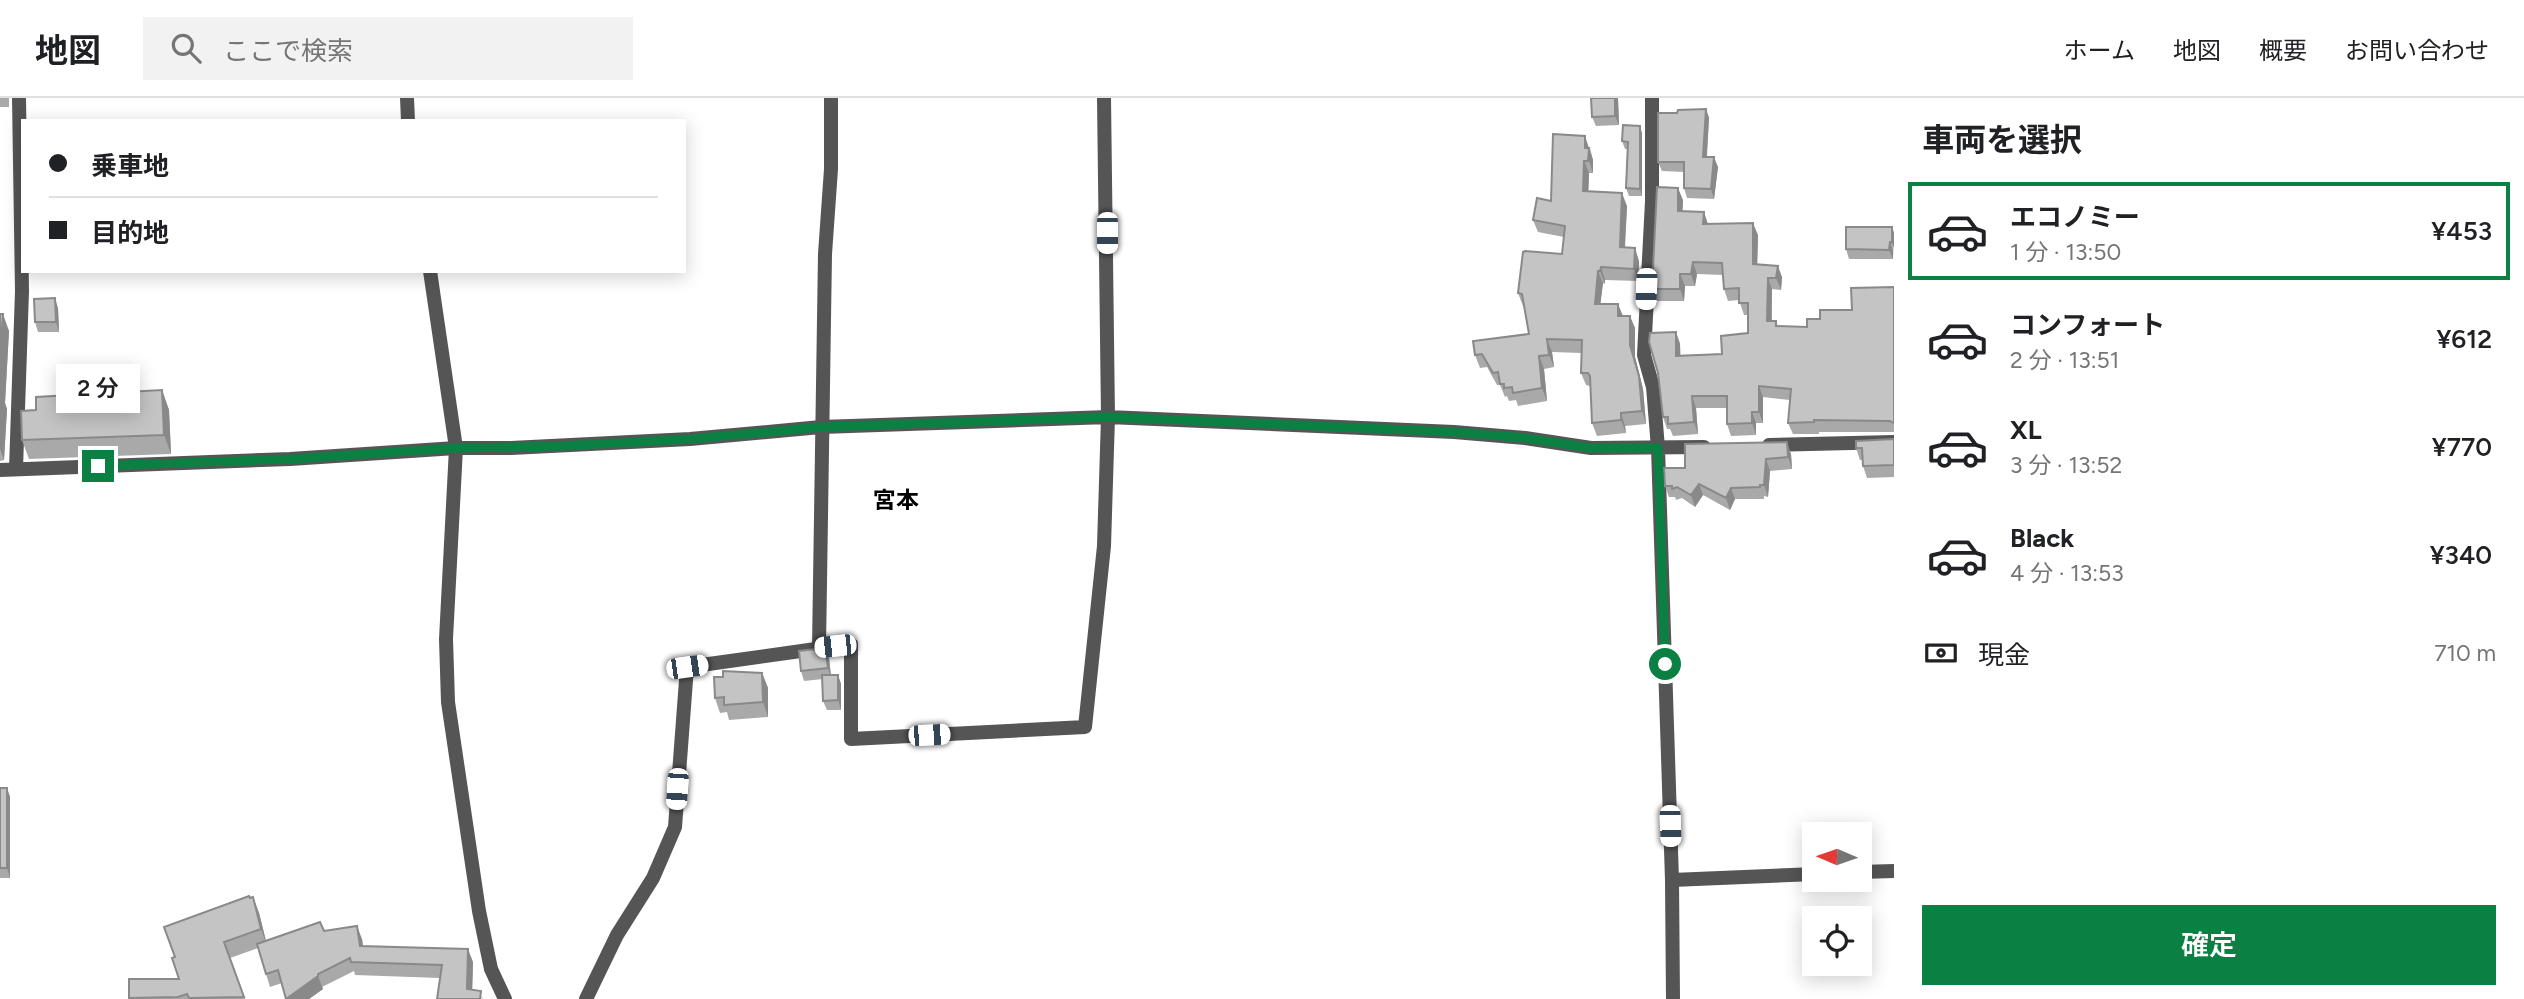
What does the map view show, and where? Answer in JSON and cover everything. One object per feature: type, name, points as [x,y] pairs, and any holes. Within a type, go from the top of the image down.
[{"type":"street","points":[[19,98],[21,227]]},
{"type":"street","points":[[407,98],[408,119]]},
{"type":"street","points":[[819,648],[821,427],[825,254],[831,169],[831,98]]},
{"type":"street","points":[[586,999],[617,934],[653,878],[675,827],[687,667],[851,645],[851,739],[1085,727],[1104,546],[1108,417],[1104,98]]},
{"type":"street","points":[[1652,98],[1652,201],[1644,355],[1653,387],[1658,448],[1672,880],[1673,999]]},
{"type":"street","points":[[16,469],[22,273]]},
{"type":"street","points":[[430,273],[456,448],[446,639],[448,702],[479,911],[491,969],[505,999]]},
{"type":"street","points":[[0,470],[690,439],[821,427],[1108,417],[1454,432],[1525,438],[1591,448],[1714,446]]},
{"type":"street","points":[[1755,445],[1894,442]]},
{"type":"street","points":[[1872,872],[1894,871]]},
{"type":"street","points":[[1672,880],[1802,875]]},
{"type":"building","points":[[1591,98],[1615,98],[1615,116],[1592,117]]},
{"type":"building","points":[[1706,109],[1703,157],[1714,157],[1711,189],[1684,188],[1684,162],[1658,162],[1658,113]]},
{"type":"building","points":[[1623,125],[1640,126],[1640,189],[1626,188],[1628,142],[1622,141]]},
{"type":"building","points":[[1553,134],[1585,136],[1585,148],[1589,148],[1588,161],[1584,161],[1583,191],[1622,193],[1620,247],[1635,248],[1634,269],[1601,267],[1598,271],[1595,304],[1618,304],[1618,316],[1630,316],[1630,345],[1639,376],[1642,411],[1621,413],[1621,420],[1592,423],[1590,376],[1588,373],[1581,373],[1582,340],[1547,339],[1549,355],[1539,356],[1542,388],[1513,393],[1512,387],[1504,388],[1504,384],[1500,384],[1498,372],[1493,373],[1482,354],[1475,355],[1473,341],[1529,334],[1522,294],[1518,293],[1523,252],[1562,254],[1565,226],[1533,220],[1537,198],[1551,201]]},
{"type":"building","points":[[1657,187],[1678,188],[1678,211],[1704,212],[1703,224],[1753,223],[1753,264],[1778,266],[1776,278],[1768,278],[1767,321],[1776,321],[1776,326],[1807,327],[1807,319],[1820,319],[1820,310],[1852,310],[1851,288],[1894,287],[1894,423],[1814,420],[1788,423],[1791,389],[1759,386],[1759,412],[1752,412],[1752,423],[1727,424],[1727,396],[1692,396],[1694,422],[1668,424],[1668,417],[1663,417],[1658,373],[1649,342],[1650,333],[1676,332],[1676,356],[1722,354],[1721,336],[1748,333],[1748,303],[1739,303],[1739,288],[1724,289],[1722,263],[1693,262],[1691,274],[1680,274],[1680,289],[1652,289]]},
{"type":"building","points":[[1846,227],[1892,227],[1889,250],[1846,249]]},
{"type":"building","points":[[55,298],[56,322],[35,322],[34,299]]},
{"type":"building","points":[[0,314],[3,314],[0,359]]},
{"type":"building","points":[[162,390],[164,435],[22,440],[21,411],[36,410],[36,397]]},
{"type":"building","points":[[1894,439],[1894,465],[1863,466],[1862,448],[1856,448],[1856,441]]},
{"type":"building","points":[[1787,442],[1788,457],[1766,459],[1764,485],[1760,487],[1731,488],[1726,498],[1699,484],[1691,495],[1677,487],[1672,489],[1672,486],[1665,486],[1664,468],[1685,468],[1685,444]]},
{"type":"building","points":[[825,648],[828,668],[801,671],[799,651]]},
{"type":"building","points":[[723,671],[762,673],[763,702],[724,705],[724,697],[715,698],[714,677],[723,677]]},
{"type":"building","points":[[822,675],[838,675],[838,700],[823,701]]},
{"type":"building","points":[[0,788],[7,788],[7,868],[0,868]]},
{"type":"building","points":[[249,896],[253,897],[261,929],[224,942],[244,997],[189,998],[187,994],[178,997],[129,998],[129,979],[179,979],[172,958],[175,957],[164,927]]},
{"type":"building","points":[[320,922],[324,931],[357,926],[360,946],[468,949],[467,989],[481,991],[480,999],[437,999],[442,965],[351,962],[350,958],[318,974],[286,999],[278,970],[266,974],[257,944]]},
{"type":"district","name":"宮本","points":[[896,500]]},
{"type":"route","points":[[98,466],[290,459],[456,448],[562,446],[690,439],[821,427],[1108,417],[1454,432],[1525,438],[1591,448],[1658,448],[1665,664]]}]
